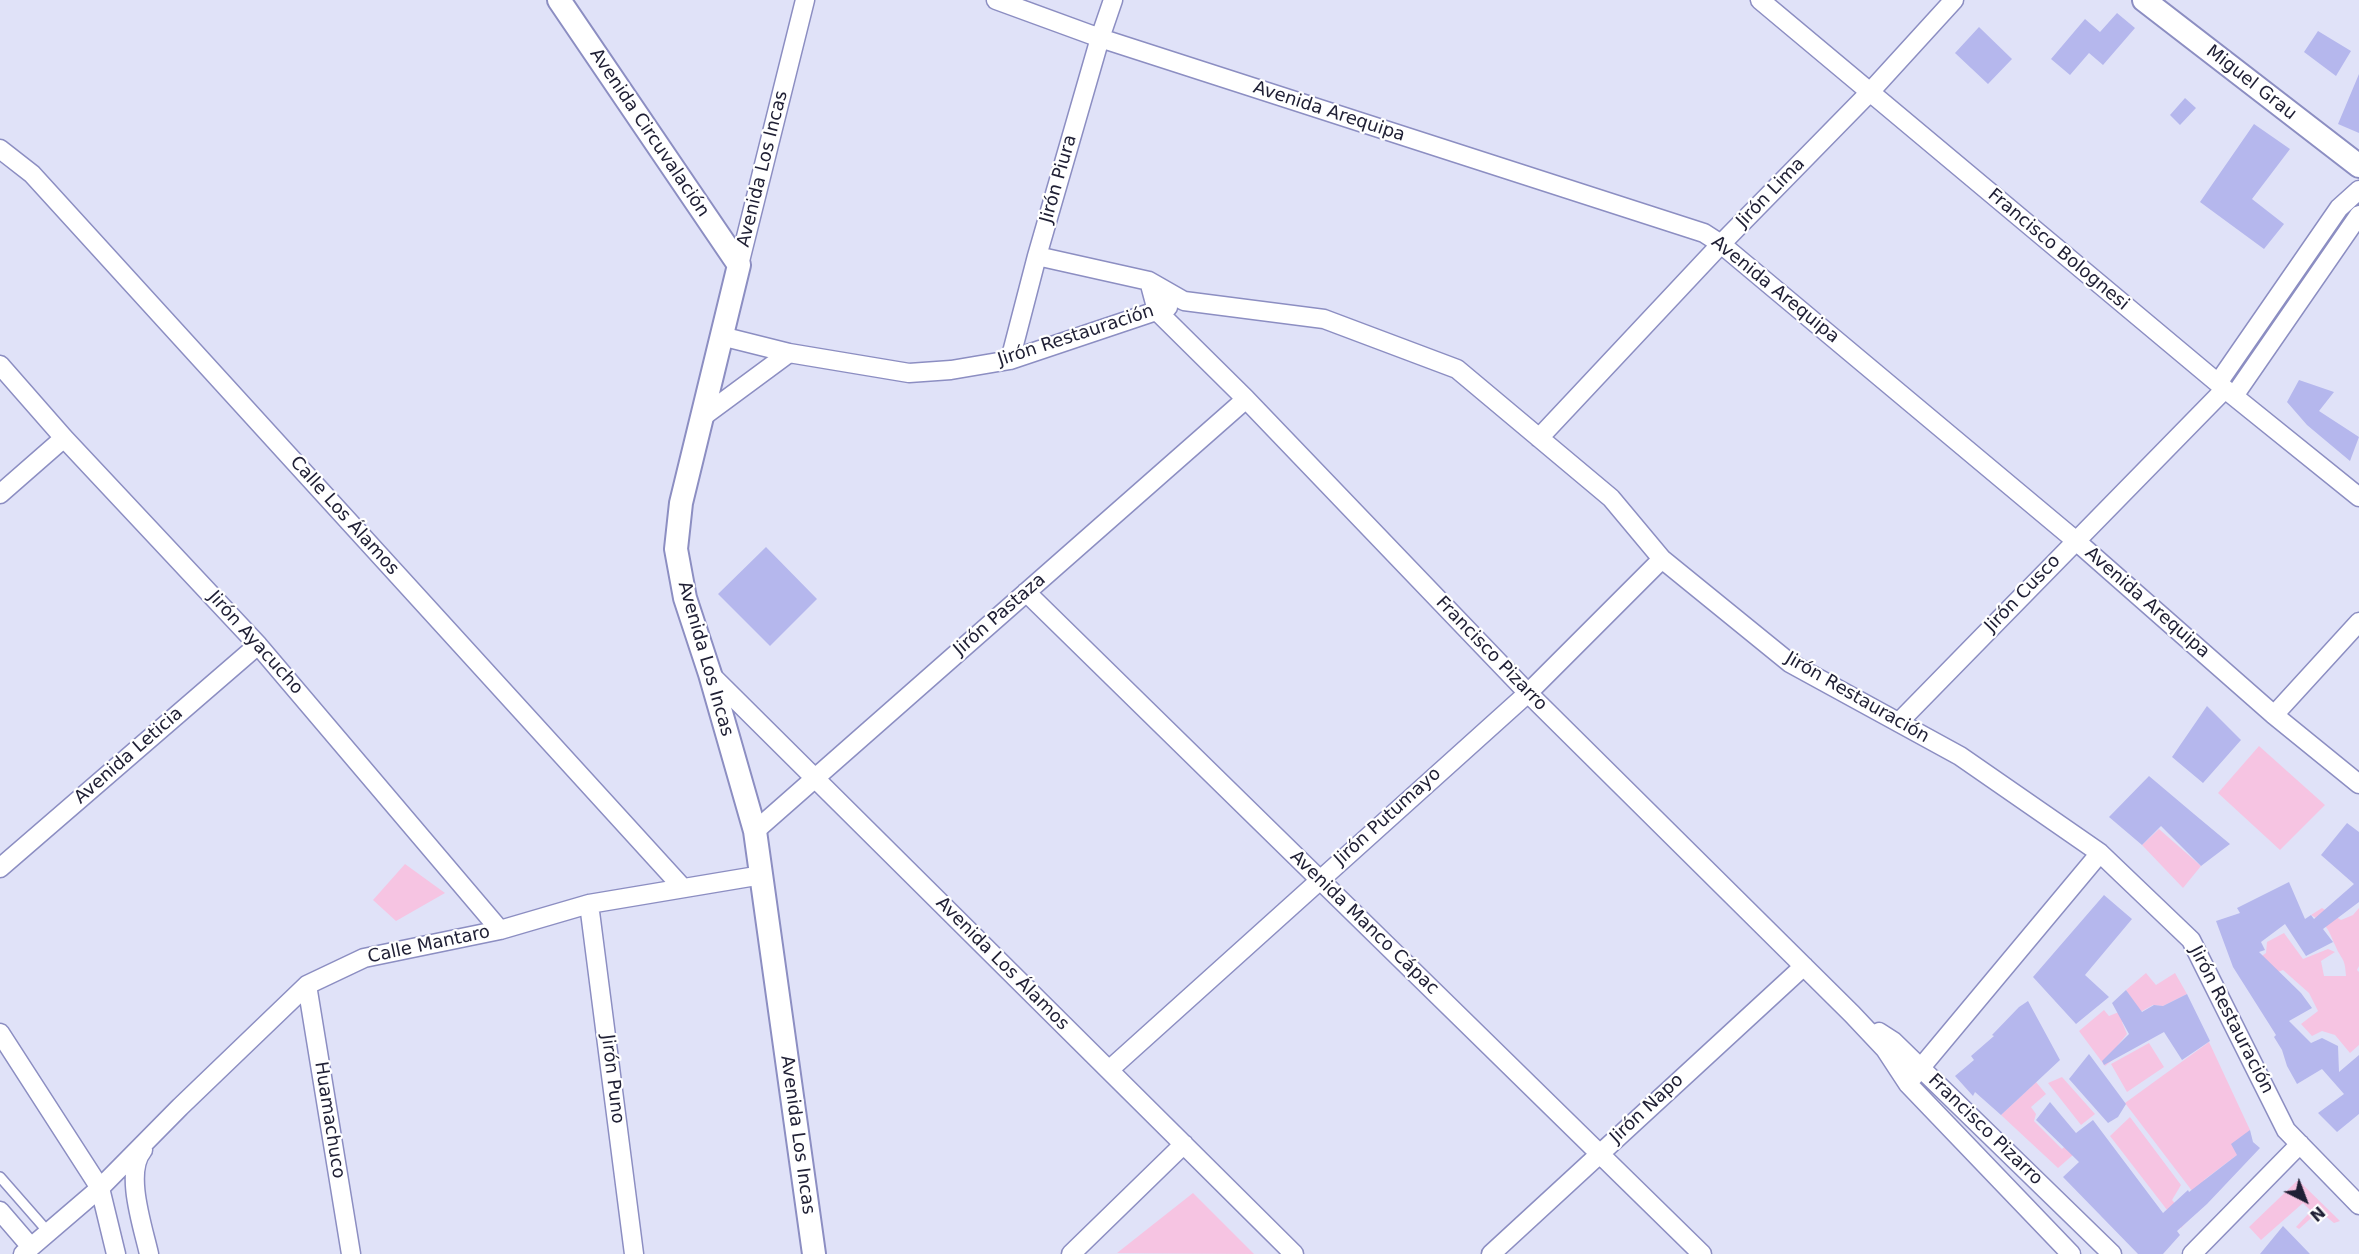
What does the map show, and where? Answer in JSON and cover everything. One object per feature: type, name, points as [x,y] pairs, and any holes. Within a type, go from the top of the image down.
[{"type":"street","name":"Avenida Circuvalación","points":[[559,0],[740,265]]},
{"type":"street","name":"Avenida Los Incas","points":[[805,0],[681,503],[676,549],[685,598],[710,674],[755,831],[814,1254]]},
{"type":"street","name":"Avenida Arequipa","points":[[996,0],[1100,38],[1704,233],[1721,244],[2076,540],[2274,715],[2359,784]]},
{"type":"street","name":"Jirón Piura","points":[[1010,360],[1037,256],[1113,0]]},
{"type":"street","name":"Francisco Bolognesi","points":[[1760,0],[2226,389],[2359,497]]},
{"type":"street","name":"Jirón Lima","points":[[1539,438],[1721,244],[1870,92],[1954,0]]},
{"type":"street","name":"Miguel Grau","points":[[2144,0],[2359,166]]},
{"type":"street","name":"Calle Los Álamos","points":[[0,149],[32,174],[683,888]]},
{"type":"street","name":"Jirón Cusco","points":[[2226,389],[2339,208],[2359,190]]},
{"type":"street","name":"Jirón Cusco","points":[[1899,722],[2226,389],[2359,215]]},
{"type":"street","name":"Jirón Restauración","points":[[1037,256],[1149,281],[1184,301],[1323,319],[1457,369],[1611,498],[1662,559],[1790,663],[1960,756],[2100,853],[2191,940],[2286,1130],[2359,1205]]},
{"type":"street","points":[[1149,281],[1157,311]]},
{"type":"street","name":"Jirón Restauración","points":[[721,336],[789,353],[909,373],[951,370],[1010,360],[1184,301]]},
{"type":"street","name":"Francisco Pizarro","points":[[1157,311],[1246,399],[1528,693],[1852,1014],[1885,1049],[1908,1084],[2071,1254]]},
{"type":"street","points":[[701,418],[789,353]]},
{"type":"street","name":"Jirón Ayacucho","points":[[0,365],[64,438],[258,645],[500,930]]},
{"type":"street","name":"Jirón Pastaza","points":[[755,831],[1246,399]]},
{"type":"street","points":[[0,494],[64,438]]},
{"type":"street","name":"Jirón Putumayo","points":[[1109,1070],[1528,693],[1662,559]]},
{"type":"street","name":"Avenida Manco Cápac","points":[[1026,592],[1702,1254]]},
{"type":"street","points":[[2274,715],[2359,622]]},
{"type":"street","name":"Avenida Leticia","points":[[0,868],[258,645]]},
{"type":"street","name":"Avenida Los Álamos","points":[[710,674],[1294,1254]]},
{"type":"street","points":[[1908,1084],[2100,853]]},
{"type":"street","name":"Calle Mantaro","points":[[27,1252],[100,1188],[180,1107],[307,985],[364,958],[500,930],[589,904],[762,875]]},
{"type":"street","name":"Jirón Puno","points":[[589,904],[634,1254]]},
{"type":"street","name":"Jirón Napo","points":[[1491,1254],[1804,966]]},
{"type":"street","name":"Huamachuco","points":[[307,985],[351,1254]]},
{"type":"street","name":"Francisco Pizarro","points":[[1852,1014],[1893,1041],[2112,1254]]},
{"type":"street","points":[[0,1033],[100,1188],[116,1254]]},
{"type":"street","points":[[148,1254],[135,1184],[135,1171],[139,1155],[180,1107]]},
{"type":"street","points":[[1071,1254],[1184,1144]]},
{"type":"street","points":[[2192,1254],[2300,1144]]},
{"type":"street","points":[[0,1211],[27,1252]]},
{"type":"street","points":[[1085,1241],[1098,1254]]},
{"type":"lane","points":[[0,1177],[49,1233]]},
{"type":"shaded area","points":[[2259,746],[2325,805],[2280,850],[2218,793]]},
{"type":"shaded area","points":[[2159,829],[2201,866],[2183,888],[2142,845]]},
{"type":"shaded area","points":[[405,864],[445,893],[396,921],[373,900]]},
{"type":"shaded area","points":[[2322,908],[2341,920],[2353,915],[2359,908],[2359,966],[2357,970],[2359,972],[2359,1045],[2350,1053],[2335,1035],[2322,1031],[2312,1036],[2301,1024],[2318,1011],[2309,993],[2283,970],[2260,979],[2259,958],[2266,953],[2267,942],[2284,933],[2303,959],[2328,949],[2335,952],[2321,961],[2324,976],[2346,976],[2344,961],[2329,931],[2321,921],[2311,915]]},
{"type":"shaded area","points":[[2146,973],[2156,985],[2175,973],[2187,994],[2163,1006],[2153,1005],[2122,1022],[2127,1034],[2118,1045],[2118,1056],[2105,1066],[2079,1031],[2104,1010],[2109,1016],[2136,1005],[2126,990]]},
{"type":"shaded area","points":[[2209,1042],[2250,1130],[2237,1155],[2204,1180],[2215,1195],[2202,1204],[2125,1103]]},
{"type":"shaded area","points":[[2149,1043],[2164,1067],[2127,1092],[2111,1064]]},
{"type":"shaded area","points":[[2062,1077],[2095,1114],[2081,1125],[2048,1083]]},
{"type":"shaded area","points":[[2036,1082],[2046,1094],[2031,1107],[2036,1114],[2034,1121],[2062,1149],[2080,1132],[2090,1140],[2058,1168],[2001,1115]]},
{"type":"shaded area","points":[[2130,1117],[2181,1185],[2172,1200],[2189,1219],[2181,1228],[2110,1136]]},
{"type":"shaded area","points":[[2298,1180],[2340,1221],[2334,1223],[2319,1211],[2299,1229],[2296,1227],[2311,1211],[2303,1203],[2261,1240],[2249,1227]]},
{"type":"shaded area","points":[[1193,1193],[1254,1254],[1117,1253]]},
{"type":"building","points":[[2117,13],[2135,28],[2103,65],[2089,53],[2070,75],[2051,59],[2085,19],[2100,32]]},
{"type":"building","points":[[1979,27],[2012,59],[1988,84],[1955,53]]},
{"type":"building","points":[[2318,31],[2351,51],[2336,76],[2304,52]]},
{"type":"building","points":[[2359,74],[2359,133],[2338,124]]},
{"type":"building","points":[[2185,98],[2196,108],[2180,125],[2170,115]]},
{"type":"building","points":[[2254,124],[2290,149],[2252,199],[2284,224],[2264,249],[2200,202]]},
{"type":"building","points":[[2299,380],[2334,392],[2319,411],[2359,437],[2350,461],[2307,425],[2287,402]]},
{"type":"building","points":[[766,547],[817,599],[770,646],[718,594]]},
{"type":"building","points":[[2207,706],[2241,740],[2203,783],[2172,757]]},
{"type":"building","points":[[2149,776],[2230,844],[2201,866],[2161,826],[2142,845],[2109,817]]},
{"type":"building","points":[[2347,823],[2359,832],[2359,902],[2323,929],[2333,942],[2306,956],[2285,924],[2261,942],[2265,950],[2259,952],[2301,993],[2312,1008],[2289,1021],[2311,1043],[2322,1038],[2338,1046],[2339,1072],[2359,1055],[2359,1114],[2337,1132],[2318,1113],[2344,1094],[2322,1069],[2297,1084],[2274,1037],[2276,1035],[2233,967],[2216,921],[2240,913],[2237,908],[2289,882],[2305,919],[2311,915],[2314,919],[2354,884],[2321,855]]},
{"type":"building","points":[[2104,895],[2132,919],[2085,975],[2109,997],[2076,1024],[2033,977]]},
{"type":"building","points":[[2126,990],[2142,1012],[2154,1005],[2163,1006],[2187,994],[2210,1041],[2182,1060],[2164,1032],[2104,1065],[2102,1061],[2129,1034],[2112,1003]]},
{"type":"building","points":[[2028,1001],[2060,1060],[2001,1115],[1975,1092],[1973,1096],[1955,1076],[1974,1060],[1971,1056],[1994,1036],[1992,1035],[2019,1007]]},
{"type":"building","points":[[2089,1054],[2126,1104],[2118,1117],[2108,1123],[2069,1079]]},
{"type":"building","points":[[2050,1102],[2076,1133],[2093,1120],[2163,1213],[2188,1190],[2189,1192],[2237,1155],[2231,1144],[2250,1130],[2253,1142],[2260,1148],[2207,1204],[2177,1231],[2180,1235],[2163,1254],[2138,1254],[2063,1177],[2079,1162],[2036,1120]]},
{"type":"building","points":[[2283,1226],[2310,1254],[2260,1254]]}]
